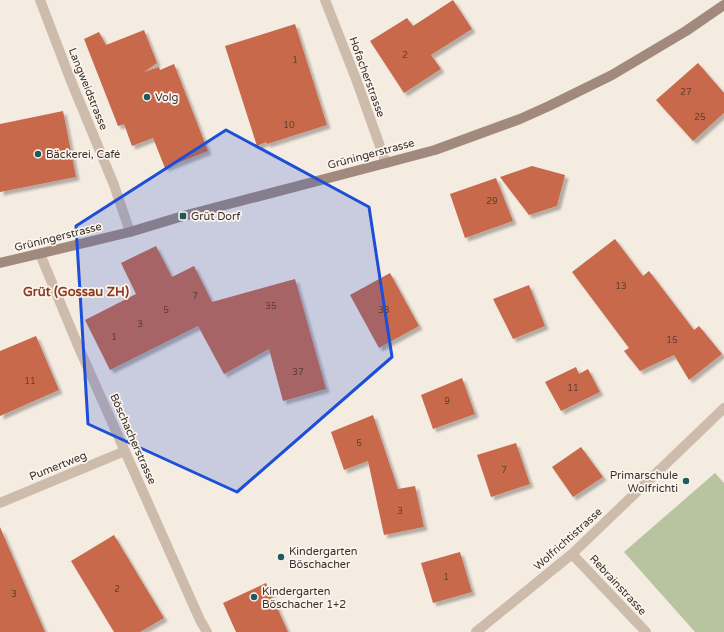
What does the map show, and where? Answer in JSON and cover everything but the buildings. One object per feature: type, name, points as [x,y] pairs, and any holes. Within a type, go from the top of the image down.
[{"type":"main road","name":"Grüningerstrasse","points":[[0,263],[130,232],[190,214],[435,150],[520,119],[612,76],[686,31],[724,5]]},
{"type":"street","name":"Langweidstrasse","points":[[40,0],[114,185],[130,232]]},
{"type":"street","name":"Hofacherstrasse","points":[[325,0],[356,78],[386,163]]},
{"type":"street","name":"Böschacherstrasse","points":[[40,254],[79,348],[200,620],[207,632]]},
{"type":"street","name":"Wolfrichtistrasse","points":[[476,632],[572,554],[724,408]]},
{"type":"street","name":"Pumertweg","points":[[0,503],[125,451]]},
{"type":"street","name":"Rebrainstrasse","points":[[572,554],[646,632]]},
{"type":"highlighted area","points":[[226,130],[369,207],[392,357],[237,492],[88,424],[76,226]]},
{"type":"green space","points":[[715,473],[724,483],[724,632],[695,632],[624,552]]},
{"type":"place","name":"Volg","points":[[147,97]]},
{"type":"place","name":"Bäckerei, Café","points":[[38,154]]},
{"type":"place","name":"Grüt Dorf","points":[[183,216]]},
{"type":"place","name":"Primarschule Wolfrichti","points":[[686,481]]},
{"type":"place","name":"Kindergarten Böschacher","points":[[281,557]]},
{"type":"place","name":"Kindergarten Böschacher 1+2","points":[[254,597]]},
{"type":"district","name":"Grüt (Gossau ZH)","points":[[76,292]]}]
